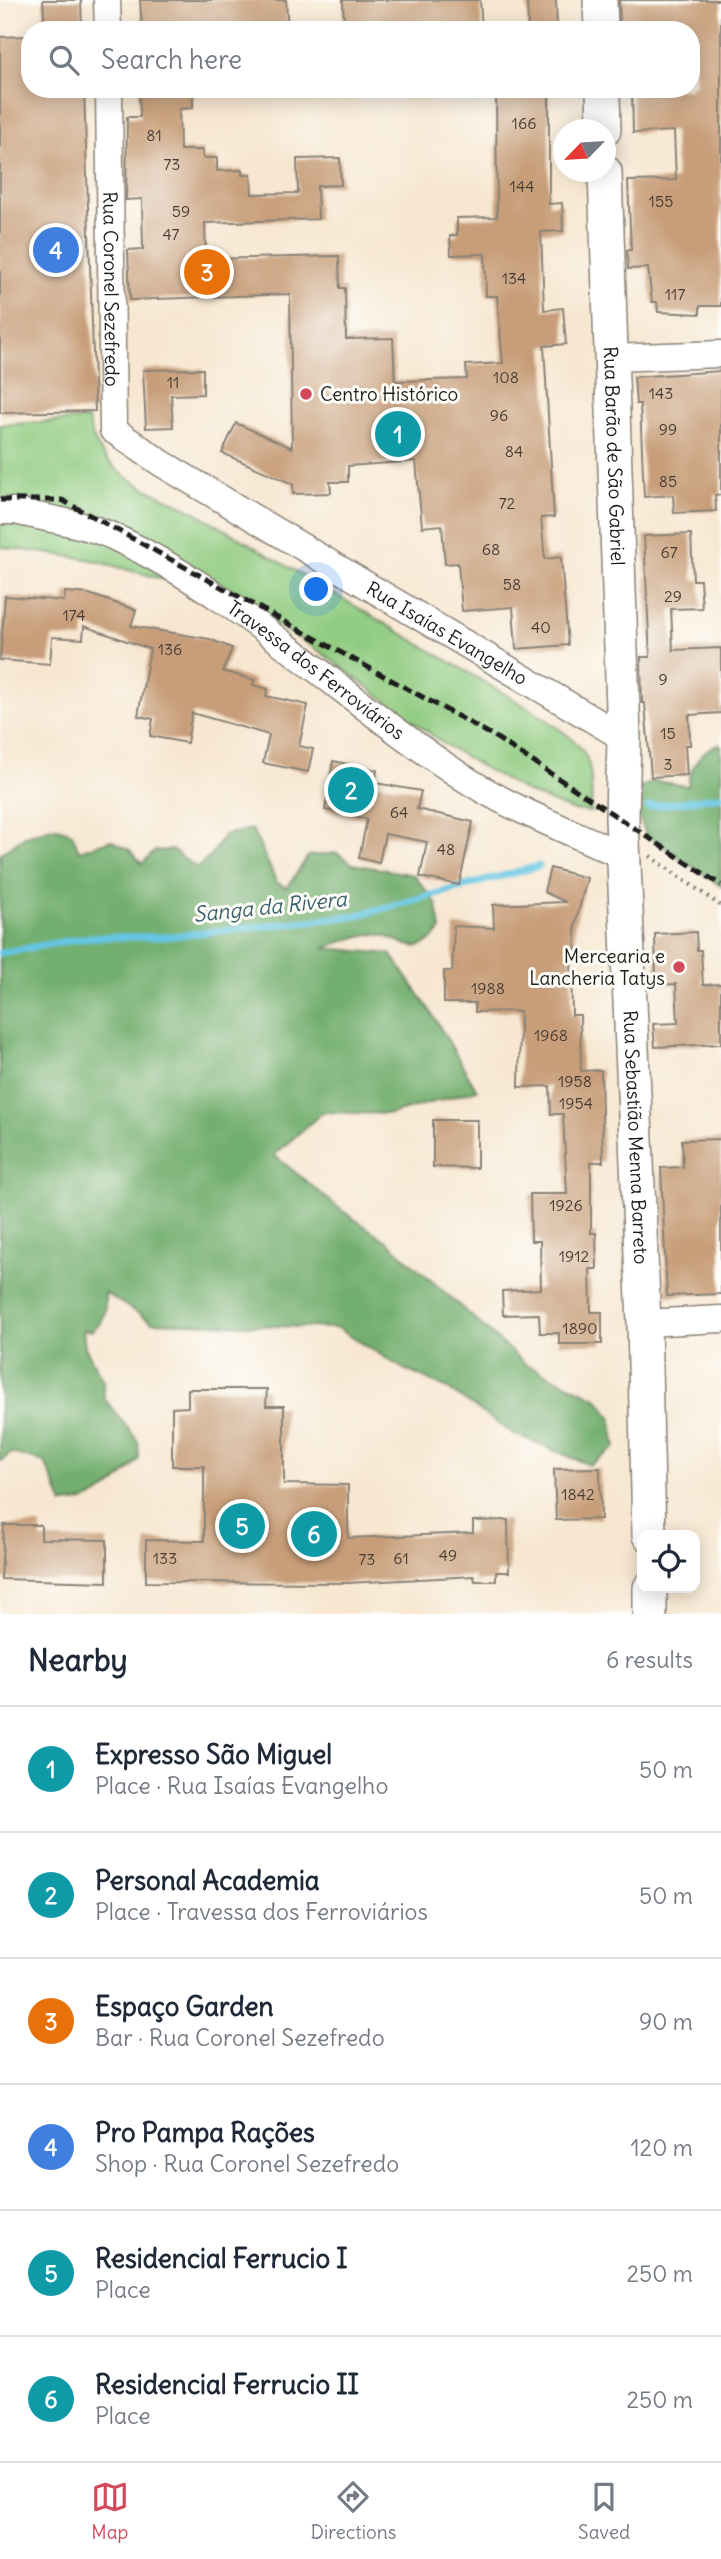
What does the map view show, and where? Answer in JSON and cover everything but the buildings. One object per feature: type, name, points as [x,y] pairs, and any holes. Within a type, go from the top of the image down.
[{"type":"main road","points":[[600,0],[601,21]]},
{"type":"main road","points":[[603,98],[604,119]]},
{"type":"main road","name":"Rua Barão de São Gabriel","points":[[605,182],[624,738]]},
{"type":"main road","name":"Rua Sebastião Menna Barreto","points":[[624,738],[624,846],[644,1323],[649,1530]]},
{"type":"main road","points":[[650,1593],[650,1614]]},
{"type":"street","points":[[107,0],[108,21]]},
{"type":"street","name":"Rua Coronel Sezefredo","points":[[108,98],[113,430],[161,463]]},
{"type":"street","points":[[611,358],[721,354]]},
{"type":"street","name":"Rua Isaías Evangelho","points":[[161,463],[624,738]]},
{"type":"street","name":"Travessa dos Ferroviários","points":[[0,511],[15,511],[111,536],[158,561],[238,610],[466,779],[553,825],[624,846]]},
{"type":"street","points":[[644,1323],[721,1319]]},
{"type":"path","points":[[624,846],[721,906]]},
{"type":"green space","points":[[88,419],[93,438],[102,453],[113,466],[141,486],[190,509],[537,713],[566,734],[576,743],[588,762],[591,774],[591,812],[571,810],[527,792],[482,767],[444,744],[322,653],[211,584],[0,506],[0,425]]},
{"type":"green space","points":[[0,517],[114,542],[181,584],[88,559],[0,547]]},
{"type":"green space","points":[[719,744],[721,886],[646,835],[639,816],[639,788],[655,781],[688,786],[697,761],[707,750]]},
{"type":"green space","points":[[55,827],[72,833],[79,851],[111,840],[130,850],[142,864],[155,851],[172,850],[197,868],[211,856],[224,835],[252,829],[277,883],[287,888],[308,856],[337,853],[353,864],[414,875],[437,905],[441,930],[432,940],[415,947],[372,934],[324,948],[391,954],[431,1012],[477,1090],[390,1114],[323,1112],[274,1155],[340,1209],[388,1242],[525,1364],[597,1398],[611,1417],[616,1447],[590,1465],[512,1433],[448,1389],[404,1369],[337,1328],[152,1322],[105,1293],[102,1319],[91,1331],[83,1329],[85,1347],[103,1381],[104,1398],[138,1441],[139,1459],[115,1484],[96,1496],[63,1504],[45,1462],[11,1453],[0,1462],[0,854],[25,836]]},
{"type":"waterway","name":"Sanga da Rivera","points":[[648,807],[721,796]]},
{"type":"waterway","name":"Sanga da Rivera","points":[[0,953],[91,937],[163,937],[355,916],[539,866]]},
{"type":"railway","points":[[0,500],[62,500],[492,735],[721,885]]},
{"type":"place","name":"Pro Pampa Rações","points":[[56,250]]},
{"type":"place","name":"Espaço Garden","points":[[207,272]]},
{"type":"place","name":"Centro Histórico","points":[[306,394]]},
{"type":"place","name":"Expresso São Miguel","points":[[398,434]]},
{"type":"place","name":"Personal Academia","points":[[351,790]]},
{"type":"place","name":"Mercearia e Lancheria Tatys","points":[[679,967]]},
{"type":"place","name":"Residencial Ferrucio I","points":[[242,1526]]},
{"type":"place","name":"Residencial Ferrucio II","points":[[314,1534]]}]
